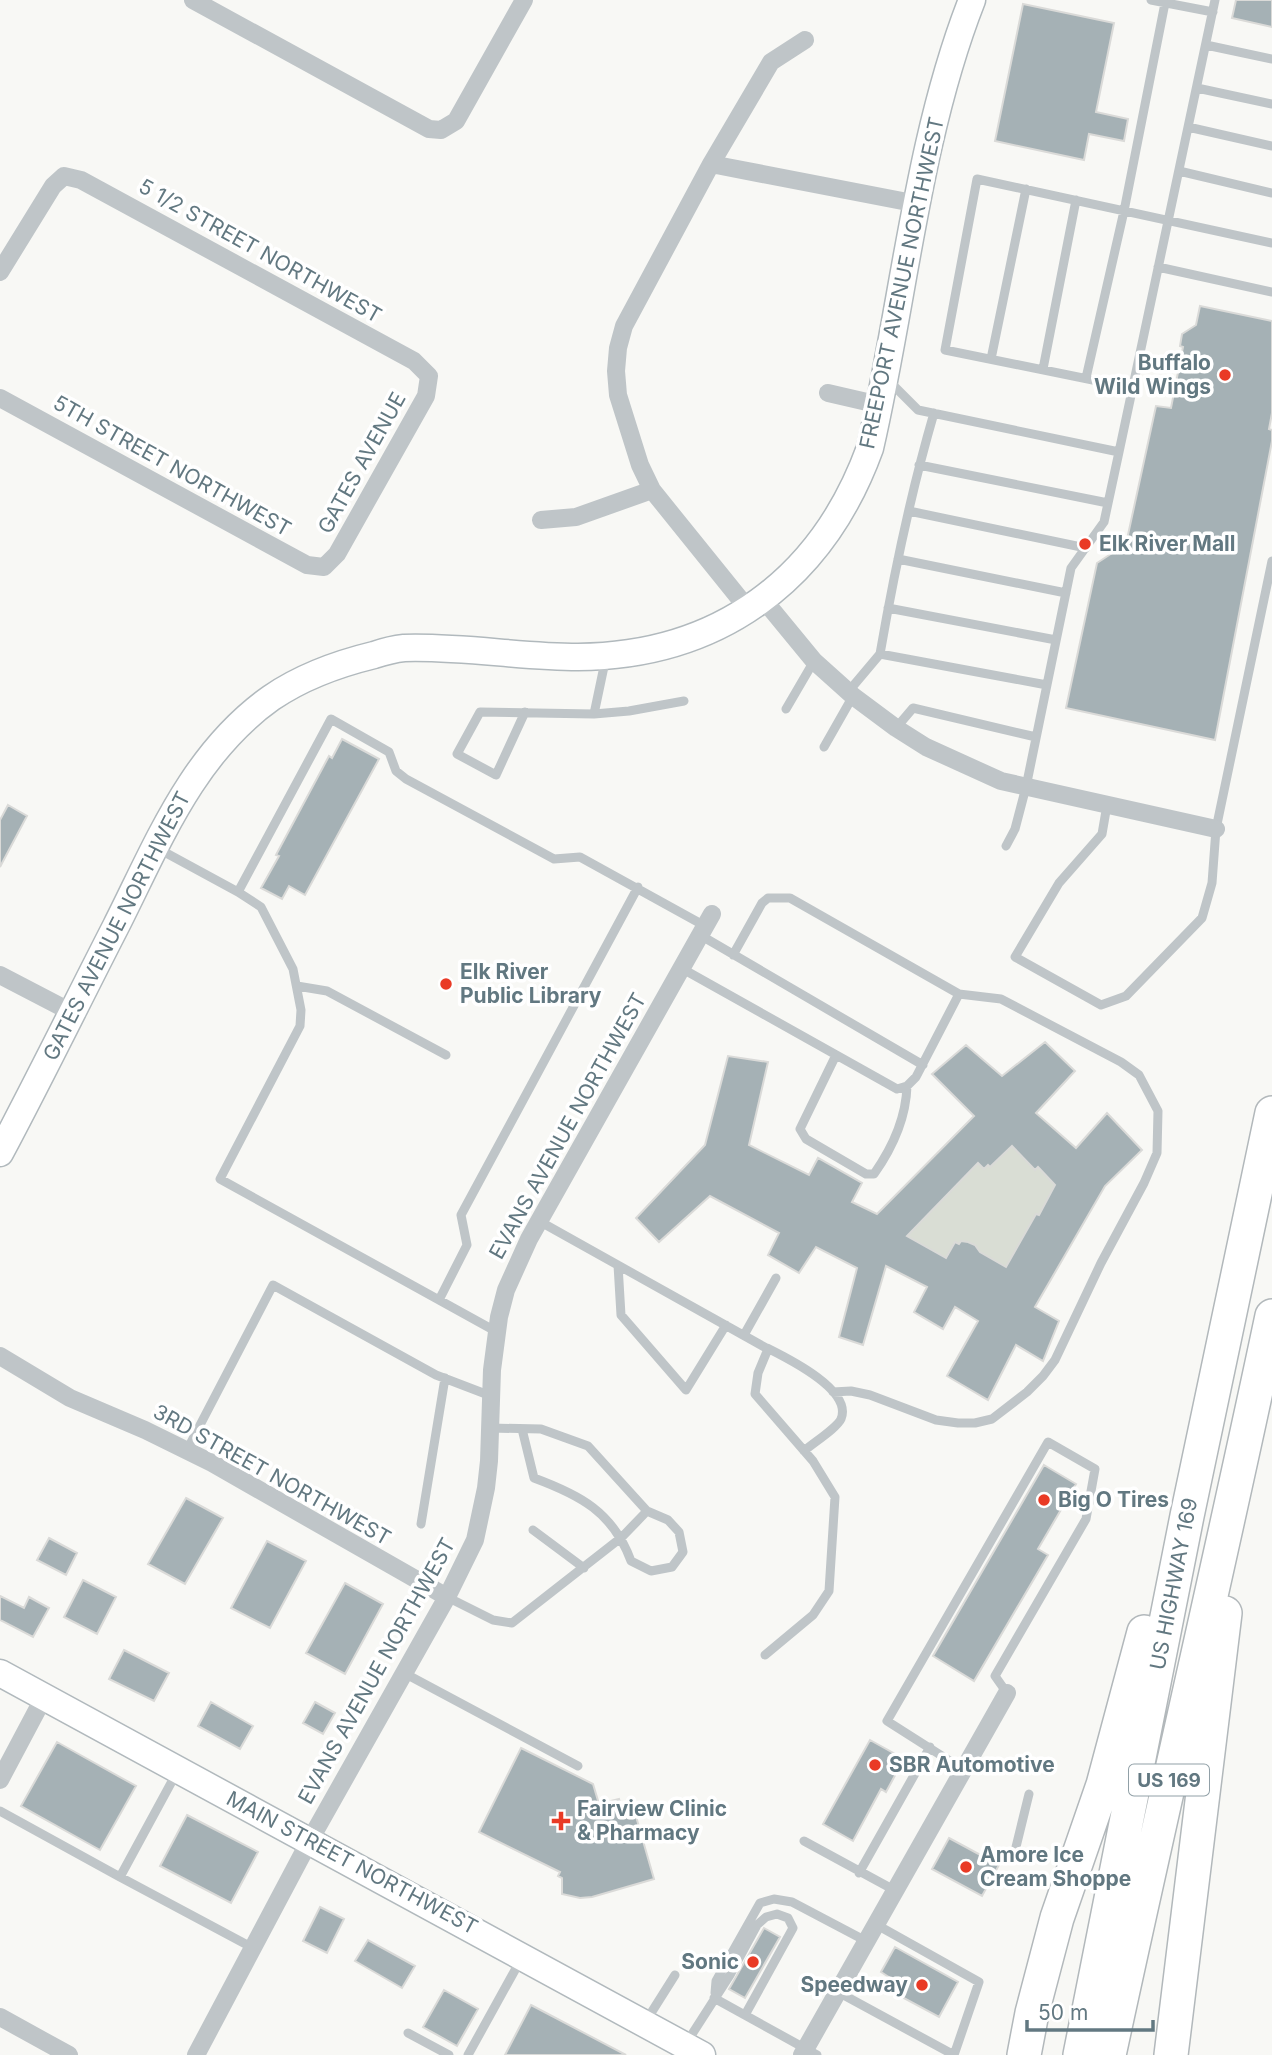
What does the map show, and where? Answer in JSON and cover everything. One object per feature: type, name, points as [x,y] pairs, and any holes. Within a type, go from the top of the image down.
[{"type":"highway","name":"US HIGHWAY 169","points":[[1080,2055],[1187,1516],[1272,1113]]},
{"type":"highway","name":"US HIGHWAY 169","points":[[1109,2055],[1272,1316]]},
{"type":"highway","points":[[1171,2055],[1228,1592],[1232,1506]]},
{"type":"highway","points":[[1024,2055],[1032,2012],[1057,1919],[1103,1785],[1167,1552],[1187,1516]]},
{"type":"highway","points":[[1009,2055],[1044,1943],[1057,1919]]},
{"type":"street","points":[[193,0],[429,129],[441,130],[456,121],[524,0]]},
{"type":"street","name":"FREEPORT AVENUE NORTHWEST","points":[[503,651],[575,657],[606,656],[638,652],[698,636],[726,623],[755,604],[803,564],[825,537],[844,508],[870,448],[933,130],[950,61],[972,0]]},
{"type":"street","points":[[805,40],[771,62],[711,163],[624,326],[618,348],[618,395],[632,442],[652,490],[755,604],[851,694],[896,729],[926,747],[1002,781],[1216,829]]},
{"type":"street","points":[[711,163],[918,204]]},
{"type":"street","name":"5 1/2 STREET NORTHWEST","points":[[0,272],[53,186],[64,176],[81,180],[414,361],[429,376]]},
{"type":"street","name":"GATES AVENUE","points":[[324,567],[337,554],[426,396],[429,376]]},
{"type":"street","points":[[828,393],[880,405]]},
{"type":"street","name":"5TH STREET NORTHWEST","points":[[0,398],[307,565],[324,567]]},
{"type":"street","points":[[541,520],[576,517],[652,490]]},
{"type":"street","name":"GATES AVENUE NORTHWEST","points":[[0,1153],[183,792],[216,747],[252,712],[294,684],[343,663],[400,648],[503,651]]},
{"type":"street","name":"EVANS AVENUE NORTHWEST","points":[[196,2055],[310,1840],[447,1597],[475,1540],[486,1488],[497,1332],[506,1290],[539,1221],[706,925]]},
{"type":"street","points":[[0,975],[71,1012]]},
{"type":"street","name":"3RD STREET NORTHWEST","points":[[0,1356],[70,1398],[187,1450],[447,1597]]},
{"type":"street","name":"MAIN STREET NORTHWEST","points":[[0,1673],[694,2050]]},
{"type":"street","points":[[808,2053],[866,1941],[1007,1693]]},
{"type":"street","points":[[0,1780],[44,1698]]},
{"type":"street","points":[[0,2017],[69,2055]]},
{"type":"lane","points":[[1151,0],[1213,12]]},
{"type":"lane","points":[[1006,846],[1016,829],[1026,787],[1071,568],[1104,522],[1215,0]]},
{"type":"lane","points":[[1086,379],[1124,211],[1165,3]]},
{"type":"lane","points":[[1206,45],[1272,59]]},
{"type":"lane","points":[[1197,88],[1272,104]]},
{"type":"lane","points":[[1188,127],[1272,146]]},
{"type":"lane","points":[[1179,171],[1272,193]]},
{"type":"lane","points":[[1132,388],[945,350],[977,179],[1272,243]]},
{"type":"lane","points":[[991,359],[1026,189]]},
{"type":"lane","points":[[1042,369],[1076,201]]},
{"type":"lane","points":[[1158,267],[1272,292]]},
{"type":"lane","points":[[885,378],[918,410],[1119,452]]},
{"type":"lane","points":[[824,747],[851,694],[880,654],[898,559],[933,413]]},
{"type":"lane","points":[[919,465],[1108,503]]},
{"type":"lane","points":[[909,511],[1086,548]]},
{"type":"lane","points":[[898,559],[1066,593]]},
{"type":"lane","points":[[1107,805],[1102,834],[1059,883],[1016,957],[1101,1006],[1126,996],[1202,918],[1212,883],[1216,829],[1272,561]]},
{"type":"lane","points":[[888,608],[1056,640]]},
{"type":"lane","points":[[880,654],[1047,685]]},
{"type":"lane","points":[[594,714],[606,656]]},
{"type":"lane","points":[[786,709],[814,661]]},
{"type":"lane","points":[[525,712],[496,775],[457,754],[480,712],[525,712],[594,714],[684,701]]},
{"type":"lane","points":[[896,729],[913,708],[1036,737]]},
{"type":"lane","points":[[238,892],[331,719],[389,752],[396,771],[406,779],[554,859],[580,857],[638,887],[706,925],[733,955],[923,1065]]},
{"type":"lane","points":[[156,847],[238,892],[261,908],[293,969],[302,1010],[300,1026],[220,1179],[497,1332]]},
{"type":"lane","points":[[439,1300],[467,1245],[461,1215],[638,887]]},
{"type":"lane","points":[[733,955],[762,903],[768,898],[790,898],[959,994],[1000,999],[1121,1062],[1139,1075],[1158,1111],[1157,1153],[1144,1183],[1101,1263],[1055,1360],[1027,1392],[992,1419],[958,1423],[936,1420],[870,1395],[851,1391],[832,1392]]},
{"type":"lane","points":[[681,968],[836,1055],[902,1088]]},
{"type":"lane","points":[[297,985],[327,991],[446,1055]]},
{"type":"lane","points":[[902,1088],[916,1077],[959,994]]},
{"type":"lane","points":[[836,1055],[800,1129],[806,1139],[866,1174],[874,1174],[889,1152],[906,1108],[902,1088]]},
{"type":"lane","points":[[539,1221],[796,1362],[825,1384],[839,1399],[841,1421],[804,1451]]},
{"type":"lane","points":[[618,1265],[621,1315],[686,1390],[726,1325]]},
{"type":"lane","points":[[744,1335],[776,1278]]},
{"type":"lane","points":[[187,1450],[273,1285],[445,1378],[491,1396]]},
{"type":"lane","points":[[765,1656],[813,1615],[829,1591],[835,1497],[813,1461],[755,1394],[758,1373],[767,1348]]},
{"type":"lane","points":[[421,1524],[445,1378]]},
{"type":"lane","points":[[490,1428],[541,1429],[588,1446],[647,1511],[668,1520],[679,1532],[683,1552],[672,1567],[651,1571],[631,1561],[622,1537],[600,1513],[570,1492],[534,1478],[522,1429]]},
{"type":"lane","points":[[964,1770],[887,1721],[1048,1442],[1095,1468],[1086,1519],[995,1676],[1007,1693]]},
{"type":"lane","points":[[447,1597],[493,1620],[512,1623],[622,1537],[647,1511]]},
{"type":"lane","points":[[533,1530],[584,1568]]},
{"type":"lane","points":[[403,1673],[578,1766]]},
{"type":"lane","points":[[859,1873],[930,1747]]},
{"type":"lane","points":[[120,1877],[178,1769]]},
{"type":"lane","points":[[1016,1847],[1029,1794]]},
{"type":"lane","points":[[0,1811],[253,1948]]},
{"type":"lane","points":[[804,1841],[896,1891]]},
{"type":"lane","points":[[714,1998],[716,1981],[760,1903],[774,1899],[792,1902],[866,1941]]},
{"type":"lane","points":[[694,2050],[714,1998],[730,1975],[757,1925],[766,1917],[777,1914],[789,1919],[793,1928],[746,2015]]},
{"type":"lane","points":[[838,1992],[954,2055],[979,1982],[877,1925]]},
{"type":"lane","points":[[468,2055],[523,1956]]},
{"type":"lane","points":[[645,2022],[675,1975]]},
{"type":"lane","points":[[714,1998],[808,2053]]},
{"type":"lane","points":[[408,2033],[449,2055]]},
{"type":"shaded area","points":[[1012,1145],[1058,1186],[1042,1217],[1036,1214],[1000,1279],[975,1245],[955,1242],[946,1258],[907,1236],[978,1163],[1004,1153]]},
{"type":"building","points":[[1236,0],[1272,0],[1272,27],[1232,18]]},
{"type":"building","points":[[1023,4],[1114,23],[1096,112],[1128,119],[1124,141],[1089,134],[1084,160],[995,141]]},
{"type":"building","points":[[1200,306],[1272,321],[1272,413],[1269,429],[1272,430],[1272,441],[1215,740],[1066,708],[1097,563],[1126,544],[1156,406],[1171,408],[1183,347],[1180,346],[1182,334],[1196,325]]},
{"type":"building","points":[[342,739],[379,759],[305,895],[289,886],[282,899],[261,888],[329,756],[332,758]]},
{"type":"building","points":[[8,805],[27,816],[0,867],[0,820]]},
{"type":"building","points":[[1045,1042],[1075,1071],[1036,1113],[1076,1148],[1107,1113],[1142,1150],[1105,1186],[1035,1307],[1059,1321],[1043,1361],[1016,1345],[988,1400],[947,1376],[978,1321],[955,1307],[943,1329],[914,1312],[927,1287],[886,1266],[863,1345],[839,1337],[857,1268],[816,1247],[799,1273],[768,1255],[779,1233],[710,1196],[659,1242],[636,1218],[705,1145],[728,1056],[768,1062],[749,1145],[809,1175],[818,1158],[862,1183],[852,1202],[877,1214],[974,1116],[932,1074],[966,1045],[1002,1076]],"holes":[[[1012,1146],[1035,1170],[1038,1167],[1055,1185],[1006,1267],[968,1242],[955,1242],[946,1258],[907,1236],[978,1163],[984,1169],[988,1165],[990,1167]]]},
{"type":"building","points":[[1044,1465],[1076,1484],[1038,1549],[1048,1555],[974,1681],[933,1656]]},
{"type":"building","points":[[186,1498],[223,1518],[185,1584],[148,1564]]},
{"type":"building","points":[[49,1538],[77,1553],[66,1575],[37,1560]]},
{"type":"building","points":[[267,1541],[306,1561],[270,1628],[231,1608]]},
{"type":"building","points":[[83,1580],[116,1597],[97,1634],[64,1617]]},
{"type":"building","points":[[345,1583],[383,1604],[345,1674],[306,1653]]},
{"type":"building","points":[[0,1596],[24,1608],[29,1597],[49,1608],[33,1637],[0,1620]]},
{"type":"building","points":[[124,1650],[169,1673],[154,1701],[109,1679]]},
{"type":"building","points":[[211,1702],[253,1726],[240,1749],[198,1726]]},
{"type":"building","points":[[315,1702],[335,1713],[323,1734],[303,1723]]},
{"type":"building","points":[[870,1740],[904,1759],[886,1792],[881,1789],[853,1841],[823,1824]]},
{"type":"building","points":[[57,1742],[136,1786],[100,1850],[21,1806]]},
{"type":"building","name":"Fairview Clinic & Pharmacy","points":[[521,1748],[593,1784],[599,1804],[619,1799],[622,1809],[633,1806],[654,1879],[592,1897],[580,1898],[562,1894],[562,1878],[558,1876],[560,1872],[479,1832]]},
{"type":"building","points":[[187,1815],[258,1852],[231,1903],[160,1866]]},
{"type":"building","name":"Amore Ice Cream Shoppe","points":[[949,1838],[999,1865],[982,1896],[932,1869]]},
{"type":"building","points":[[320,1907],[344,1919],[327,1953],[303,1941]]},
{"type":"building","name":"Sonic","points":[[764,1928],[780,1937],[745,1998],[729,1989]]},
{"type":"building","points":[[368,1940],[415,1966],[402,1988],[355,1961]]},
{"type":"building","name":"Speedway","points":[[895,1947],[958,1982],[939,2017],[887,1989],[892,1979],[881,1972]]},
{"type":"building","points":[[444,1990],[478,2009],[457,2046],[423,2027]]},
{"type":"building","points":[[531,2005],[626,2055],[505,2055]]},
{"type":"place","name":"Buffalo Wild Wings","points":[[1225,375]]},
{"type":"place","name":"Elk River Mall","points":[[1085,544]]},
{"type":"place","name":"Elk River Public Library","points":[[446,984]]},
{"type":"place","name":"Big O Tires","points":[[1044,1500]]},
{"type":"place","name":"SBR Automotive","points":[[875,1765]]},
{"type":"place","name":"Fairview Clinic & Pharmacy","points":[[561,1821]]},
{"type":"place","name":"Amore Ice Cream Shoppe","points":[[966,1867]]},
{"type":"place","name":"Sonic","points":[[753,1962]]},
{"type":"place","name":"Speedway","points":[[922,1985]]}]
